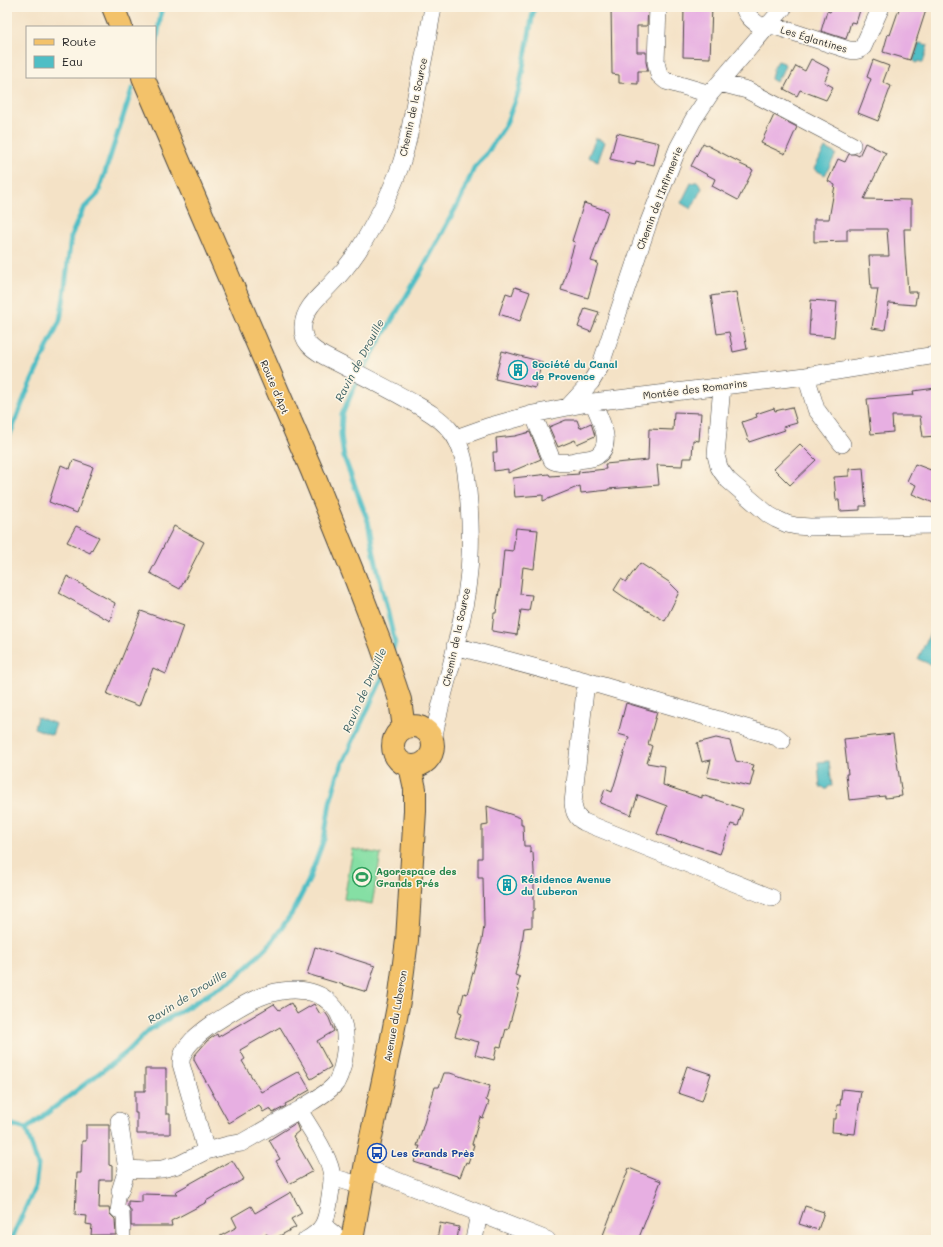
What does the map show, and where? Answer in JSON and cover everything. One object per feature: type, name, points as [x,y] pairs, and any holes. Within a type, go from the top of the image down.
[{"type":"main road","points":[[112,7],[121,26]]},
{"type":"main road","name":"Route d'Apt","points":[[143,78],[312,472],[381,644],[397,692],[420,732]]},
{"type":"main road","points":[[420,732],[433,749],[431,755],[428,760],[416,765],[403,763],[396,757],[394,751],[396,736],[420,732]]},
{"type":"main road","name":"Avenue du Luberon","points":[[352,1240],[399,1000],[405,954],[414,834],[416,765]]},
{"type":"street","name":"Chemin de la Source","points":[[420,732],[438,713],[466,599],[470,556],[471,516],[465,466],[456,438],[440,421],[400,395],[312,349],[304,338],[303,326],[305,318],[312,305],[356,254],[377,218],[400,168],[408,141],[433,7]]},
{"type":"street","points":[[658,7],[656,62],[659,75],[666,81],[715,88],[738,87],[747,90],[852,145]]},
{"type":"street","points":[[744,7],[745,13],[750,18],[766,27]]},
{"type":"street","name":"Chemin de l'Infirmerie","points":[[568,407],[591,382],[600,367],[650,217],[678,148],[692,120],[715,88],[784,7]]},
{"type":"street","name":"Les Églantines","points":[[766,27],[855,51],[860,50],[863,47],[881,7]]},
{"type":"street","name":"Montée des Romarins","points":[[456,438],[487,426],[533,414],[593,402],[806,376],[936,354]]},
{"type":"street","points":[[806,376],[816,410],[842,444]]},
{"type":"street","points":[[722,386],[716,455],[719,467],[728,480],[769,515],[787,524],[810,527],[936,525]]},
{"type":"street","points":[[533,414],[552,460],[562,463],[587,459],[595,457],[601,452],[606,439],[593,402]]},
{"type":"street","points":[[455,646],[586,681],[777,737],[782,741]]},
{"type":"street","points":[[586,681],[573,803],[575,814],[578,818],[584,822],[772,898]]},
{"type":"street","points":[[127,1169],[162,1169],[178,1165],[206,1151],[245,1142],[299,1110],[330,1089],[337,1080],[344,1058],[345,1046],[342,1019],[338,1010],[331,1002],[310,992],[283,990],[261,996],[246,1004],[206,1028],[197,1036],[183,1053],[182,1064],[206,1151]]},
{"type":"street","points":[[299,1110],[326,1156],[332,1177],[324,1226],[316,1234],[306,1240]]},
{"type":"street","points":[[119,1121],[127,1169],[120,1191],[117,1212],[123,1212],[124,1240]]},
{"type":"street","points":[[332,1177],[364,1177],[479,1213],[547,1240]]},
{"type":"street","points":[[474,1240],[479,1213]]},
{"type":"street","points":[[324,1226],[341,1240]]},
{"type":"green space","name":"Agorespace des Grands Prés","points":[[353,849],[381,854],[372,904],[344,899]]},
{"type":"water","points":[[919,43],[928,45],[923,63],[919,61],[916,63],[913,61]]},
{"type":"water","points":[[778,61],[784,63],[785,66],[776,82],[771,79],[773,69]]},
{"type":"water","points":[[596,138],[605,142],[598,161],[588,157]]},
{"type":"water","points":[[825,148],[836,154],[825,175],[814,169]]},
{"type":"water","points":[[698,182],[702,188],[691,209],[681,203],[691,183]]},
{"type":"water","points":[[931,631],[936,633],[936,656],[932,665],[918,659]]},
{"type":"water","points":[[37,717],[56,724],[52,735],[34,728]]},
{"type":"water","points":[[829,761],[832,786],[825,789],[820,787],[818,762]]},
{"type":"building","points":[[611,7],[648,7],[647,26],[637,26],[637,52],[646,52],[648,71],[638,71],[638,84],[619,83],[619,75],[612,74]]},
{"type":"building","points":[[684,7],[712,7],[710,58],[683,57]]},
{"type":"building","points":[[832,7],[861,7],[856,23],[851,22],[846,39],[821,31],[827,11],[830,12]]},
{"type":"building","points":[[903,7],[927,7],[910,60],[883,52],[888,34],[890,35],[899,9]]},
{"type":"building","points":[[811,59],[830,69],[824,82],[833,87],[826,100],[800,90],[797,96],[784,89],[796,66],[805,71]]},
{"type":"building","points":[[873,60],[889,66],[883,82],[891,86],[878,121],[858,113],[871,79],[867,77]]},
{"type":"building","points":[[774,115],[797,127],[785,154],[761,143]]},
{"type":"building","points":[[617,133],[659,143],[654,165],[636,161],[635,165],[610,159]]},
{"type":"building","points":[[703,143],[753,170],[738,200],[712,186],[715,179],[691,166]]},
{"type":"building","points":[[865,143],[886,153],[864,199],[911,200],[911,229],[904,229],[908,292],[917,292],[915,305],[889,303],[885,330],[872,328],[878,289],[871,289],[869,256],[889,256],[887,229],[847,229],[847,241],[814,242],[814,219],[829,219],[835,185],[828,181],[838,159],[845,162],[849,154],[859,156]]},
{"type":"building","points":[[584,203],[608,211],[591,261],[598,263],[588,298],[561,290],[575,242],[572,241]]},
{"type":"building","points":[[515,287],[530,292],[520,321],[499,314],[506,293],[512,295]]},
{"type":"building","points":[[736,292],[747,349],[733,352],[729,332],[717,334],[711,296]]},
{"type":"building","points":[[811,300],[837,302],[834,337],[809,335]]},
{"type":"building","points":[[585,308],[599,312],[591,332],[578,327]]},
{"type":"building","name":"Société du Canal de Provence","points":[[502,351],[542,362],[535,388],[495,379]]},
{"type":"building","points":[[936,388],[936,436],[923,437],[920,416],[892,416],[893,432],[871,434],[867,399],[914,395],[913,391]]},
{"type":"building","points":[[792,407],[797,423],[783,427],[785,430],[749,442],[742,422],[757,417],[756,414],[774,408],[775,411]]},
{"type":"building","points":[[674,412],[701,413],[699,441],[693,440],[692,458],[683,458],[682,466],[657,465],[659,485],[608,489],[581,493],[580,486],[543,501],[543,495],[515,497],[513,478],[549,474],[550,476],[579,474],[578,472],[606,469],[605,464],[648,460],[649,429],[673,430]]},
{"type":"building","points":[[566,420],[577,420],[580,428],[591,423],[595,436],[577,444],[575,440],[558,447],[549,427]]},
{"type":"building","points":[[530,432],[541,459],[508,473],[508,469],[494,471],[493,452],[497,452],[496,438],[515,436]]},
{"type":"building","points":[[800,444],[816,460],[790,485],[774,469]]},
{"type":"building","points":[[73,460],[93,467],[77,513],[49,502],[61,465],[70,469]]},
{"type":"building","points":[[915,464],[936,472],[936,504],[912,494],[916,485],[907,481]]},
{"type":"building","points":[[863,468],[866,506],[860,506],[860,510],[840,511],[839,500],[836,500],[834,477],[849,476],[849,469]]},
{"type":"building","points":[[76,526],[99,537],[90,553],[67,542]]},
{"type":"building","points":[[174,526],[204,542],[180,589],[150,573]]},
{"type":"building","points":[[516,528],[538,530],[534,569],[523,567],[520,594],[532,595],[529,611],[521,610],[517,635],[492,631],[494,613],[496,613],[500,591],[504,550],[513,551]]},
{"type":"building","points":[[640,563],[669,582],[679,592],[665,621],[614,590],[621,579],[626,582]]},
{"type":"building","points":[[67,576],[115,603],[110,621],[59,593]]},
{"type":"building","points":[[141,611],[183,626],[166,674],[153,668],[139,706],[107,694]]},
{"type":"building","points":[[626,703],[657,712],[648,744],[652,746],[647,763],[665,766],[663,785],[702,798],[702,795],[743,809],[738,826],[731,824],[720,854],[657,834],[667,806],[638,795],[631,815],[600,803],[605,789],[612,792],[629,737],[618,734]]},
{"type":"building","points":[[893,734],[902,796],[885,798],[885,796],[849,800],[844,739]]},
{"type":"building","points":[[716,738],[730,741],[736,761],[754,765],[750,786],[707,777],[711,760],[702,762],[697,743]]},
{"type":"building","points":[[487,806],[521,818],[521,825],[523,825],[524,846],[530,846],[530,853],[533,852],[534,872],[534,910],[532,911],[532,927],[524,928],[521,951],[515,975],[520,977],[517,989],[519,990],[508,1030],[506,1029],[501,1047],[497,1046],[494,1060],[475,1055],[479,1042],[455,1036],[462,1013],[459,1012],[464,993],[467,994],[482,940],[484,926],[483,878],[478,878],[478,858],[482,858],[482,826],[488,825]]},
{"type":"building","points":[[315,947],[375,966],[367,992],[307,974]]},
{"type":"building","points":[[291,1003],[297,1014],[314,1004],[320,1014],[325,1012],[329,1018],[334,1031],[317,1041],[331,1067],[311,1079],[280,1027],[240,1050],[245,1059],[242,1061],[261,1092],[299,1071],[310,1090],[285,1104],[286,1106],[273,1113],[270,1108],[263,1112],[259,1105],[229,1123],[194,1060],[194,1056],[207,1041],[217,1034],[218,1037],[274,1004],[279,1010]]},
{"type":"building","points":[[687,1066],[711,1074],[702,1101],[678,1093]]},
{"type":"building","points":[[145,1069],[166,1069],[166,1114],[170,1114],[170,1134],[137,1134],[135,1091],[145,1091]]},
{"type":"building","points":[[444,1073],[450,1073],[490,1086],[486,1100],[489,1102],[483,1118],[480,1117],[472,1144],[474,1145],[468,1163],[466,1162],[460,1177],[414,1162],[420,1146],[417,1146],[435,1087],[439,1087]]},
{"type":"building","points":[[842,1089],[861,1091],[855,1134],[832,1132],[833,1119],[836,1119],[837,1105],[840,1105]]},
{"type":"building","points":[[296,1123],[299,1131],[293,1136],[313,1171],[289,1184],[276,1161],[280,1159],[269,1140]]},
{"type":"building","points":[[86,1125],[109,1125],[109,1165],[112,1166],[112,1180],[100,1180],[99,1208],[109,1208],[110,1214],[115,1219],[116,1235],[91,1235],[92,1225],[86,1224],[87,1216],[75,1215],[77,1173],[81,1173],[82,1141],[86,1141]]},
{"type":"building","points":[[232,1160],[244,1179],[206,1201],[207,1202],[171,1221],[172,1226],[131,1226],[131,1211],[128,1206],[128,1201],[142,1202],[142,1194],[177,1195],[175,1192]]},
{"type":"building","points":[[629,1168],[661,1181],[638,1240],[614,1240],[603,1235]]},
{"type":"building","points":[[291,1192],[302,1213],[291,1219],[296,1227],[272,1240],[270,1240],[267,1234],[255,1240],[213,1240],[237,1227],[232,1217],[251,1206],[255,1213]]},
{"type":"building","points":[[805,1206],[824,1212],[818,1230],[799,1224]]},
{"type":"building","points":[[440,1223],[459,1227],[457,1240],[437,1240]]},
{"type":"waterway","points":[[156,45],[162,7]]},
{"type":"waterway","name":"Ravin de Drouille","points":[[391,654],[395,643],[374,554],[368,521],[344,457],[341,435],[342,415],[353,390],[378,343],[419,275],[460,200],[474,168],[486,155],[506,124],[519,90],[534,7]]},
{"type":"waterway","points":[[7,442],[27,391],[60,320],[71,236],[83,209],[98,194],[132,89]]},
{"type":"waterway","name":"Ravin de Drouille","points":[[11,1240],[35,1187],[38,1165],[26,1129],[127,1052],[149,1030],[234,979],[271,943],[292,913],[308,882],[324,839],[330,802],[339,771],[384,674]]},
{"type":"waterway","points":[[7,1121],[13,1125],[26,1129]]},
{"type":"place","name":"Société du Canal de Provence","points":[[518,370]]},
{"type":"place","name":"Agorespace des Grands Prés","points":[[362,877]]},
{"type":"place","name":"Résidence Avenue du Luberon","points":[[507,885]]},
{"type":"place","name":"Les Grands Près","points":[[377,1153]]}]
